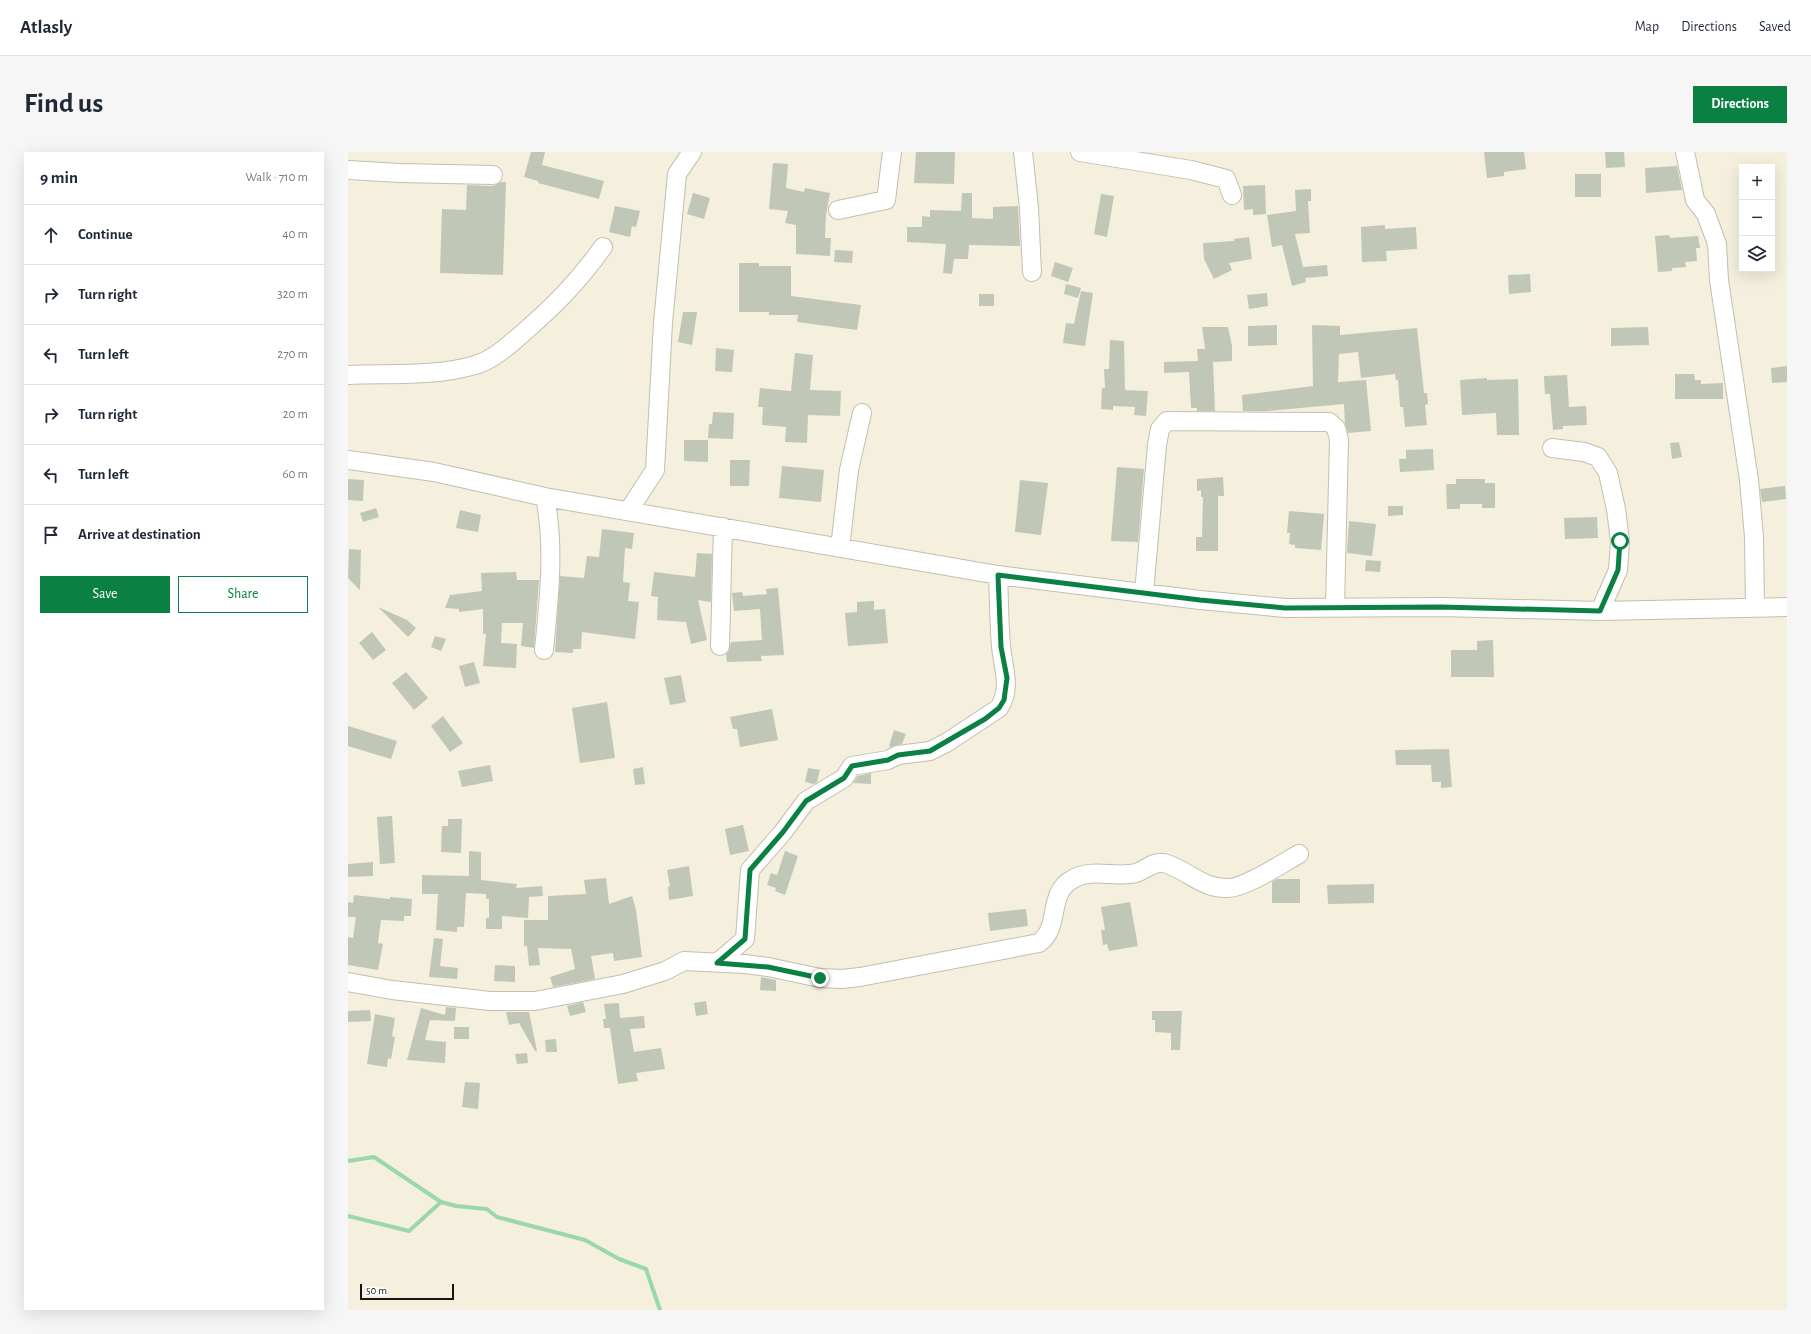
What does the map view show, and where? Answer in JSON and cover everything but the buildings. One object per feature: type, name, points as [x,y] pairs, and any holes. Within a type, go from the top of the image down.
[{"type":"street","points":[[629,510],[655,470],[663,323],[677,174],[692,152]]},
{"type":"street","points":[[838,210],[886,200],[892,152]]},
{"type":"street","points":[[1023,152],[1029,208],[1032,272]]},
{"type":"street","points":[[1080,152],[1191,170],[1226,179],[1232,195]]},
{"type":"street","points":[[1685,152],[1695,200],[1706,214],[1717,244],[1720,288],[1749,480],[1754,537],[1755,608]]},
{"type":"street","points":[[348,170],[400,173],[493,175]]},
{"type":"street","points":[[348,375],[414,373],[448,370],[476,365],[508,346],[549,311],[581,277],[603,247]]},
{"type":"street","points":[[840,548],[849,470],[862,413]]},
{"type":"street","points":[[1144,593],[1157,445],[1160,430],[1167,421],[1329,422],[1336,428],[1339,440],[1335,607]]},
{"type":"street","points":[[1552,448],[1584,452],[1598,457],[1608,473],[1616,509],[1620,541],[1618,570],[1600,611]]},
{"type":"street","points":[[348,460],[434,472],[545,497],[722,526],[998,575],[1200,600],[1285,608],[1335,607],[1600,611],[1787,607]]},
{"type":"street","points":[[544,650],[551,581],[551,545],[545,497]]},
{"type":"street","points":[[720,646],[722,526]]},
{"type":"street","points":[[717,963],[745,939],[750,870],[783,832],[806,801],[844,778],[852,766],[888,760],[898,755],[930,751],[965,731],[999,708],[1004,700],[1007,678],[1001,647],[998,575]]},
{"type":"street","points":[[348,982],[392,990],[490,1001],[534,1001],[623,984],[665,971],[684,961],[768,967],[820,978],[860,977],[1040,943],[1052,928],[1055,905],[1063,885],[1074,878],[1084,875],[1136,873],[1153,864],[1161,863],[1172,866],[1212,888],[1230,888],[1249,881],[1299,854]]},
{"type":"waterway","points":[[348,1161],[374,1157],[441,1202]]},
{"type":"waterway","points":[[348,1216],[409,1231],[441,1202],[456,1206],[487,1209],[497,1217],[585,1240],[619,1259],[646,1269],[660,1310]]},
{"type":"route","points":[[820,978],[768,967],[717,963],[745,939],[750,870],[783,832],[806,801],[844,778],[852,766],[888,760],[898,755],[930,751],[985,719],[999,708],[1004,700],[1007,678],[1001,647],[998,575],[1200,600],[1285,608],[1441,607],[1600,611],[1618,570],[1620,541]]}]
